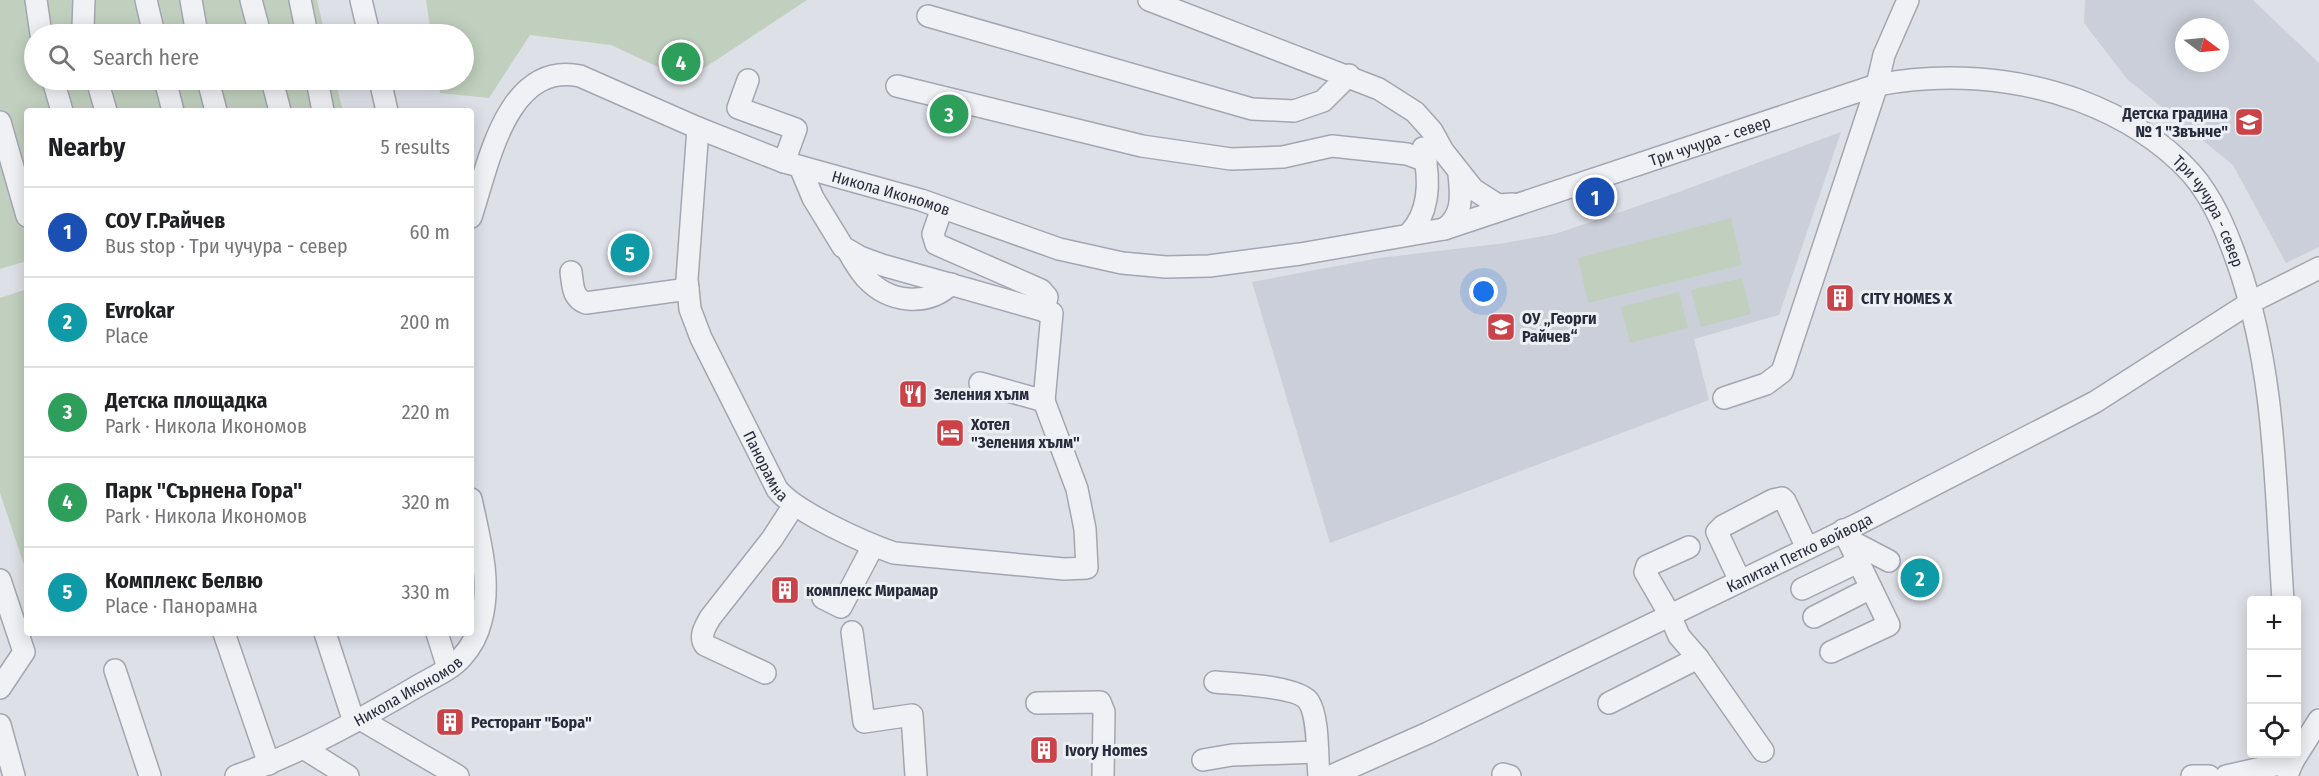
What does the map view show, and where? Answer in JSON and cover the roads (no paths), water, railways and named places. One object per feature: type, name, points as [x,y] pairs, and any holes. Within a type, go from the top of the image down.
[{"type":"street","points":[[36,0],[39,24]]},
{"type":"street","points":[[83,24],[84,0]]},
{"type":"street","points":[[147,0],[152,24]]},
{"type":"street","points":[[191,0],[195,24]]},
{"type":"street","points":[[251,0],[257,24]]},
{"type":"street","points":[[300,0],[305,24]]},
{"type":"street","points":[[361,0],[367,24]]},
{"type":"street","points":[[1149,0],[1223,30],[1349,75],[1379,89],[1415,112],[1432,131],[1459,174],[1473,189],[1498,205],[1525,203]]},
{"type":"street","points":[[1724,398],[1766,384],[1782,372],[1877,85],[1884,55],[1908,0]]},
{"type":"street","points":[[928,16],[1252,109],[1294,111],[1323,101],[1349,75]]},
{"type":"street","name":"Никола Икономов","points":[[474,208],[502,127],[524,91],[542,79],[564,74],[580,76],[698,128],[792,165],[866,183],[1059,249],[1101,259],[1144,266],[1209,266],[1300,254],[1409,234]]},
{"type":"street","name":"Три чучура - север","points":[[1409,234],[1444,229],[1877,85],[1911,78],[2024,85],[2056,93],[2131,124],[2174,157],[2205,193],[2231,243],[2251,302],[2270,393],[2283,596]]},
{"type":"street","points":[[748,80],[738,108],[796,129],[792,165],[843,247],[882,265],[1052,313],[1044,401],[980,382]]},
{"type":"street","points":[[897,86],[1142,146],[1231,159],[1283,157],[1332,146],[1407,154],[1426,161]]},
{"type":"street","points":[[56,90],[61,108]]},
{"type":"street","points":[[100,90],[105,108]]},
{"type":"street","points":[[168,90],[172,108]]},
{"type":"street","points":[[211,90],[215,108]]},
{"type":"street","points":[[275,90],[279,108]]},
{"type":"street","points":[[318,90],[322,108]]},
{"type":"street","points":[[382,90],[386,108]]},
{"type":"street","points":[[1415,112],[1426,161],[1430,220],[1434,225],[1444,229],[1453,222],[1459,211],[1459,174]]},
{"type":"street","points":[[0,122],[24,206]]},
{"type":"street","name":"Панорамна","points":[[698,128],[692,187],[688,289],[690,309],[701,338],[777,489],[786,499],[873,546],[894,553],[1064,569],[1087,568],[1085,529],[1077,489],[1044,401]]},
{"type":"street","points":[[1409,234],[1421,218],[1427,201]]},
{"type":"street","points":[[942,208],[933,234],[936,244],[1041,290],[1047,297],[1044,311]]},
{"type":"street","points":[[2251,302],[2319,268]]},
{"type":"street","points":[[571,272],[575,295],[586,303],[688,289]]},
{"type":"street","name":"Капитан Петко войвода","points":[[1331,776],[1428,733],[1808,548],[1845,534],[2095,402],[2251,302]]},
{"type":"street","points":[[1740,581],[1717,532],[1723,526],[1773,500],[1782,498],[1785,501],[1808,548]]},
{"type":"street","points":[[765,673],[709,648],[702,637],[710,618],[767,547],[794,505]]},
{"type":"street","name":"Никола Икономов","points":[[236,776],[305,749],[357,721],[463,657],[473,642],[481,622],[484,606],[485,574],[474,515]]},
{"type":"street","points":[[1845,534],[1889,561]]},
{"type":"street","points":[[1831,652],[1889,625],[1845,534]]},
{"type":"street","points":[[823,598],[841,607],[873,546]]},
{"type":"street","points":[[1689,547],[1645,568],[1679,636],[1698,658],[1763,751]]},
{"type":"street","points":[[1802,589],[1858,562]]},
{"type":"street","points":[[0,580],[24,652],[0,688]]},
{"type":"street","points":[[1814,616],[1871,588]]},
{"type":"street","points":[[852,632],[864,722],[912,715],[916,776]]},
{"type":"street","points":[[225,636],[269,764]]},
{"type":"street","points":[[326,636],[357,721],[458,776]]},
{"type":"street","points":[[438,636],[448,668]]},
{"type":"street","points":[[1609,703],[1698,658]]},
{"type":"street","points":[[115,669],[150,776]]},
{"type":"street","points":[[1215,682],[1285,690],[1302,695],[1309,700],[1313,710],[1319,776]]},
{"type":"street","points":[[1036,703],[1100,702],[1104,712],[1103,776]]},
{"type":"street","points":[[2226,776],[2291,763],[2319,720]]},
{"type":"street","points":[[0,725],[14,776]]},
{"type":"street","points":[[305,749],[348,776]]},
{"type":"street","points":[[1203,760],[1232,755],[1317,752]]},
{"type":"street","points":[[2192,776],[2209,776]]},
{"type":"place","name":"Парк \"Сърнена Гора\"","points":[[681,62]]},
{"type":"place","name":"Детска площадка","points":[[949,114]]},
{"type":"place","name":"Детска градина № 1 \"Звънче\"","points":[[2249,122]]},
{"type":"place","name":"СОУ Г.Райчев","points":[[1595,197]]},
{"type":"place","name":"Комплекс Белвю","points":[[630,253]]},
{"type":"place","name":"CITY HOMES X","points":[[1840,298]]},
{"type":"place","name":"ОУ „Георги Райчев“","points":[[1501,327]]},
{"type":"place","name":"Зеления хълм","points":[[913,394]]},
{"type":"place","name":"Хотел \"Зеления хълм\"","points":[[950,433]]},
{"type":"place","name":"Evrokar","points":[[1920,578]]},
{"type":"place","name":"комплекс Мирамар","points":[[785,590]]},
{"type":"place","name":"Ресторант \"Бора\"","points":[[450,722]]},
{"type":"place","name":"Ivory Homes","points":[[1044,750]]}]
